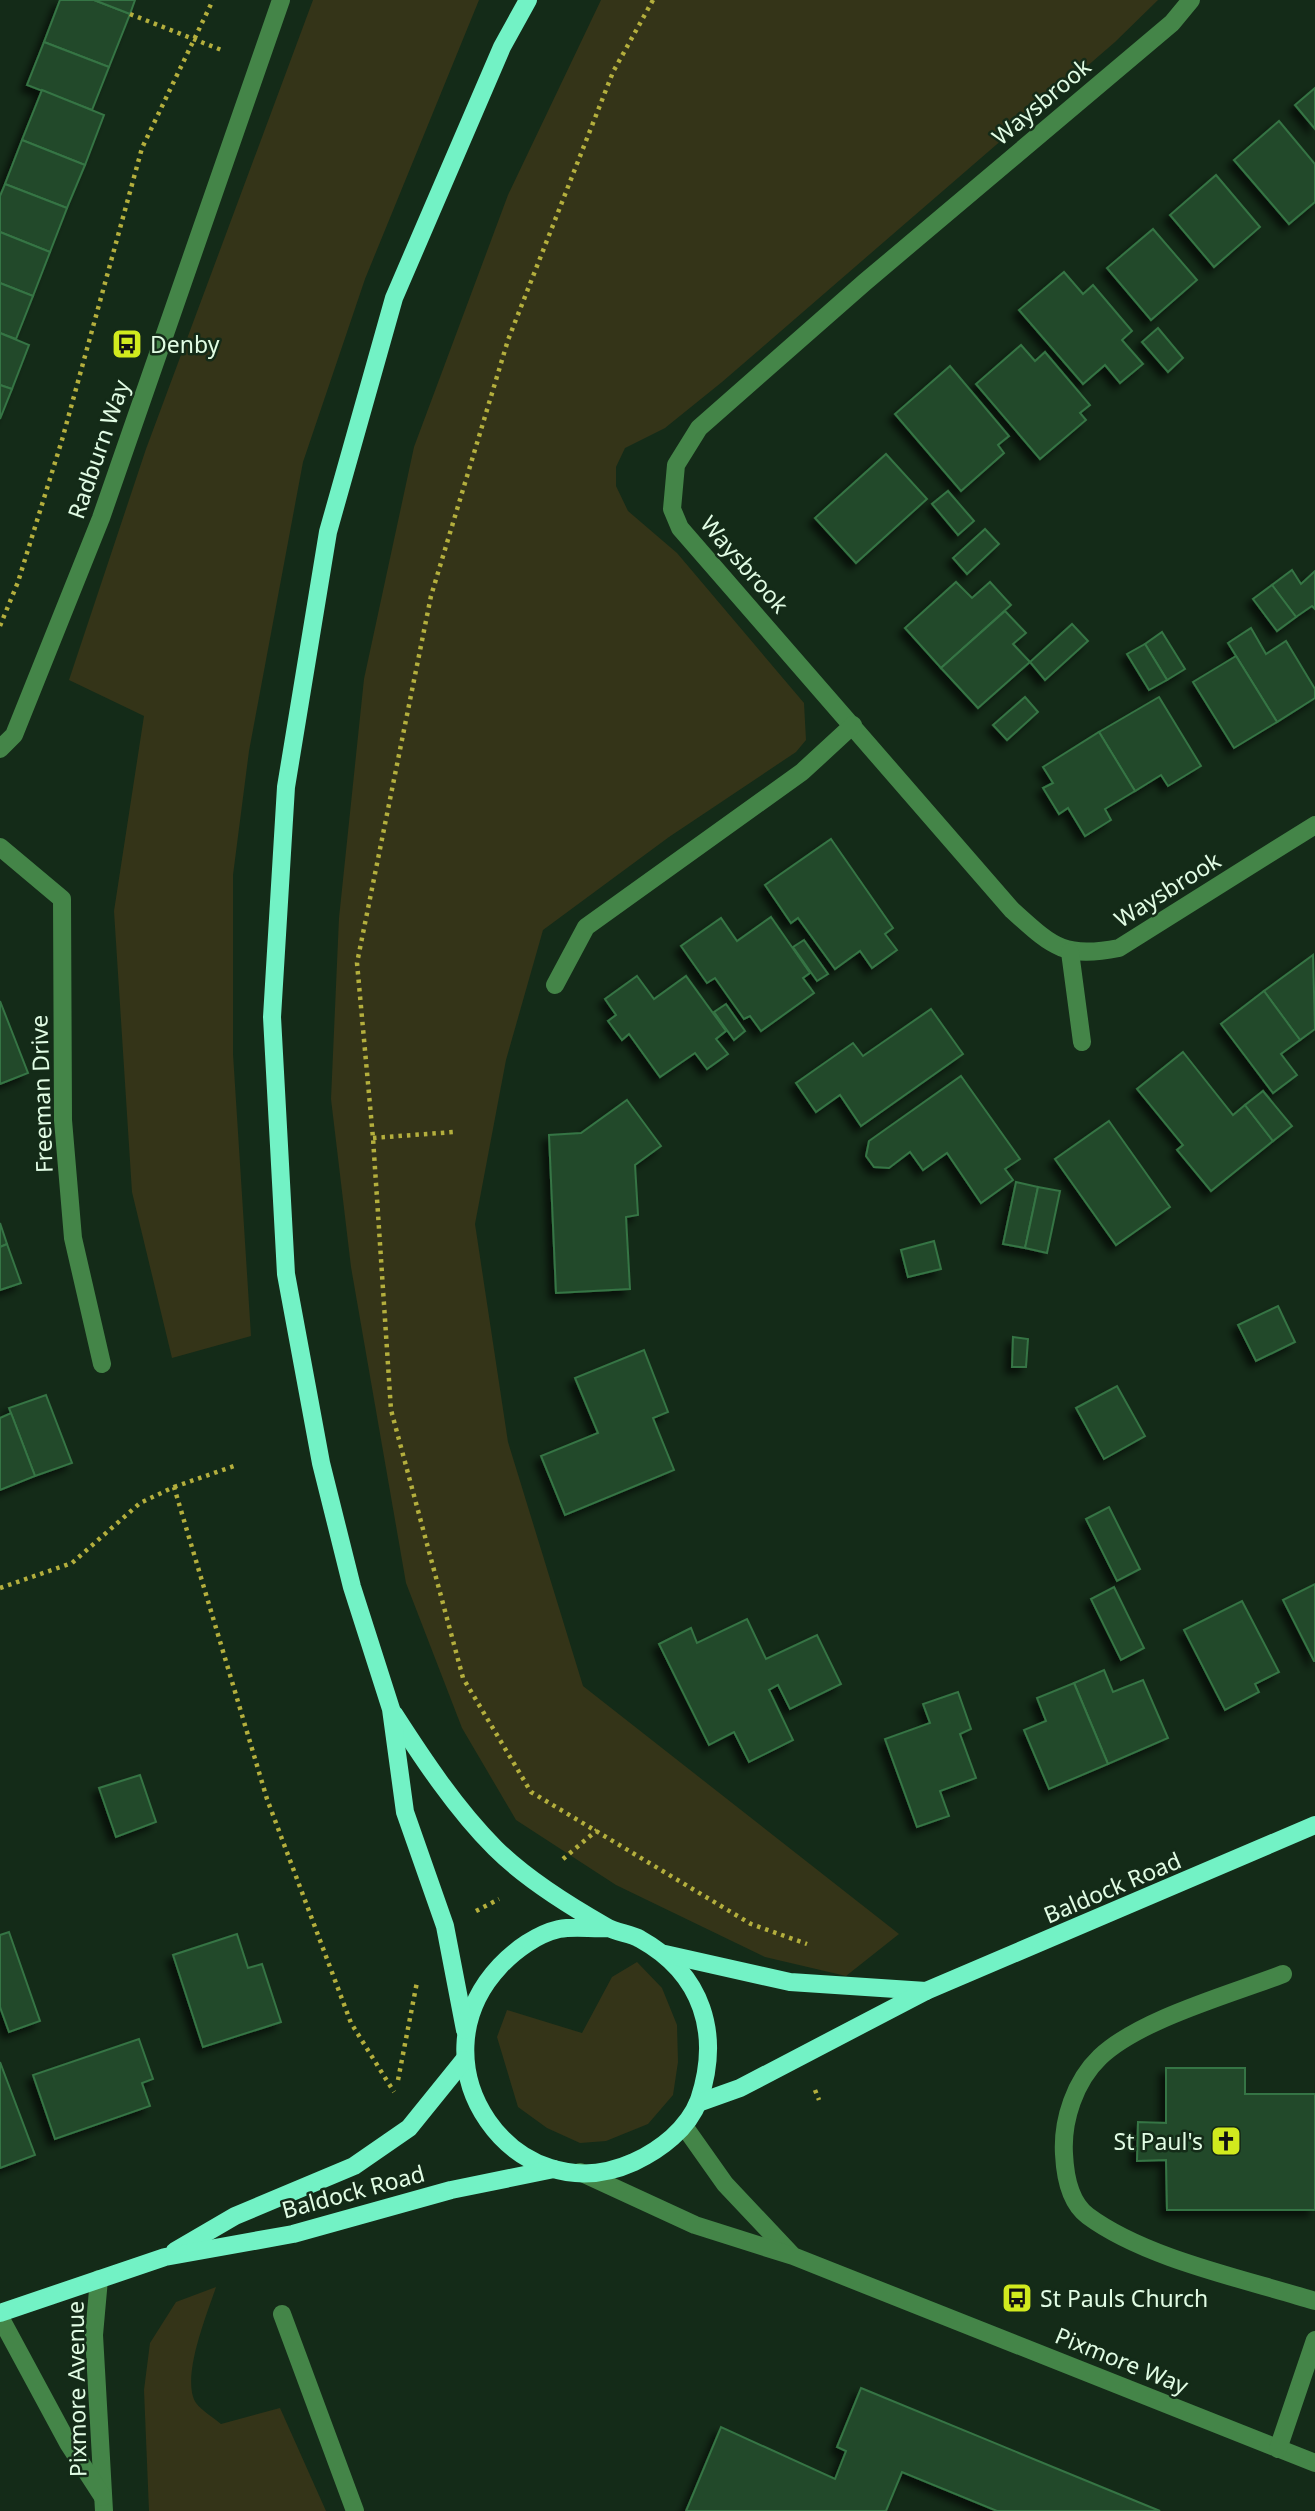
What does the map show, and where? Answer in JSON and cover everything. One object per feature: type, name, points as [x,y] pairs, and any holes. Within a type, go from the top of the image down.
[{"type":"main road","points":[[391,1709],[418,1750],[495,1848],[537,1881],[608,1928],[638,1937],[665,1954],[692,1985],[708,2023],[709,2064],[698,2104],[684,2126],[655,2152],[619,2168],[580,2172],[554,2169],[520,2152],[492,2128],[472,2096],[464,2060],[465,2030],[445,1926],[405,1812],[391,1709],[352,1587],[324,1476],[286,1274],[272,1017],[286,786],[328,532],[394,298],[502,47],[528,0]]},
{"type":"main road","name":"Baldock Road","points":[[698,2104],[740,2088],[926,1991],[1315,1825]]},
{"type":"main road","points":[[465,2030],[482,1985],[514,1950],[559,1929],[608,1928]]},
{"type":"main road","name":"Baldock Road","points":[[665,1954],[790,1982],[926,1991]]},
{"type":"main road","name":"Baldock Road","points":[[165,2257],[235,2216],[354,2166],[409,2128],[464,2060]]},
{"type":"main road","name":"Baldock Road","points":[[0,2315],[165,2257],[293,2234],[451,2190],[554,2169]]},
{"type":"street","name":"Radburn Way","points":[[0,749],[13,735],[101,518],[281,0]]},
{"type":"street","name":"Waysbrook","points":[[1191,0],[1172,23],[865,282],[699,428],[676,465],[672,509],[680,528],[1012,911],[1046,941],[1070,952],[1094,953],[1119,948],[1315,825]]},
{"type":"street","points":[[555,985],[586,927],[802,772],[853,725]]},
{"type":"street","name":"Freeman Drive","points":[[0,847],[62,899],[63,1121],[73,1238],[102,1364]]},
{"type":"street","points":[[1070,952],[1082,1042]]},
{"type":"street","points":[[1283,1974],[1142,2030],[1101,2057],[1078,2086],[1063,2135],[1065,2180],[1085,2213],[1126,2241],[1315,2301]]},
{"type":"street","name":"Pixmore Way","points":[[684,2126],[724,2184],[793,2256]]},
{"type":"street","name":"Pixmore Way","points":[[580,2172],[695,2225],[793,2256],[1315,2463]]},
{"type":"street","name":"Pixmore Avenue","points":[[99,2279],[94,2334],[104,2504]]},
{"type":"street","points":[[282,2314],[355,2511]]},
{"type":"street","name":"Pixmore Avenue","points":[[0,2315],[68,2443],[104,2504]]},
{"type":"street","points":[[1278,2449],[1315,2340]]},
{"type":"path","points":[[0,626],[18,582],[62,440],[142,148],[213,0]]},
{"type":"path","points":[[653,0],[613,72],[508,340],[431,596],[357,963],[373,1138],[391,1410],[463,1678],[531,1791],[751,1924],[818,1948]]},
{"type":"path","points":[[130,14],[257,64]]},
{"type":"path","points":[[373,1138],[454,1132]]},
{"type":"path","points":[[0,1588],[72,1563],[140,1503],[174,1487],[237,1465]]},
{"type":"path","points":[[174,1487],[272,1811],[351,2023],[396,2094],[409,2128]]},
{"type":"shaded area","points":[[313,0],[479,0],[365,279],[303,462],[249,751],[233,875],[233,1054],[251,1336],[172,1358],[132,1192],[114,911],[144,716],[69,680],[146,449]]},
{"type":"shaded area","points":[[601,0],[1158,0],[1115,42],[722,382],[665,428],[625,448],[616,467],[616,486],[628,511],[677,553],[804,703],[806,740],[796,752],[669,837],[543,930],[506,1060],[475,1224],[508,1442],[583,1686],[899,1934],[846,1976],[765,1957],[616,1885],[516,1820],[462,1728],[406,1583],[351,1267],[331,1099],[339,918],[364,679],[414,447],[508,195]]},
{"type":"shaded area","points":[[637,1962],[662,1988],[677,2025],[678,2062],[673,2095],[648,2124],[606,2141],[580,2143],[547,2128],[518,2107],[497,2037],[507,2010],[582,2033],[612,1977]]},
{"type":"shaded area","points":[[216,2287],[193,2362],[192,2392],[196,2403],[221,2424],[280,2408],[326,2511],[149,2511],[144,2390],[150,2343],[176,2302]]},
{"type":"building","points":[[60,0],[94,0],[130,14],[109,67],[44,42]]},
{"type":"building","points":[[94,0],[135,0],[130,14]]},
{"type":"building","points":[[44,42],[109,67],[92,110],[27,85]]},
{"type":"building","points":[[1315,88],[1315,129],[1295,105]]},
{"type":"building","points":[[42,90],[104,115],[85,165],[22,140]]},
{"type":"building","points":[[1279,121],[1315,164],[1315,202],[1289,224],[1234,160]]},
{"type":"building","points":[[22,140],[85,165],[67,208],[5,184]]},
{"type":"building","points":[[1216,175],[1260,227],[1214,267],[1170,215]]},
{"type":"building","points":[[5,184],[67,208],[50,252],[0,232],[0,196]]},
{"type":"building","points":[[1153,229],[1197,280],[1151,320],[1107,268]]},
{"type":"building","points":[[0,232],[50,252],[33,296],[0,283]]},
{"type":"building","points":[[1064,272],[1083,294],[1093,285],[1132,331],[1122,340],[1143,364],[1120,383],[1105,365],[1083,384],[1019,310]]},
{"type":"building","points":[[0,283],[33,296],[16,339],[0,333]]},
{"type":"building","points":[[1158,328],[1183,358],[1168,372],[1142,342]]},
{"type":"building","points":[[0,333],[29,345],[12,389],[0,385]]},
{"type":"building","points":[[1021,345],[1035,361],[1045,352],[1090,405],[1080,413],[1086,420],[1040,459],[976,384]]},
{"type":"building","points":[[950,366],[1009,436],[998,445],[1004,453],[961,491],[895,414]]},
{"type":"building","points":[[0,385],[12,389],[0,419]]},
{"type":"building","points":[[886,454],[927,499],[856,563],[815,518]]},
{"type":"building","points":[[948,491],[974,521],[958,535],[932,504]]},
{"type":"building","points":[[985,529],[999,544],[967,574],[953,558]]},
{"type":"building","points":[[1292,570],[1301,584],[1315,571],[1315,609],[1312,606],[1296,617],[1272,585]]},
{"type":"building","points":[[956,582],[972,598],[990,582],[1011,605],[941,668],[905,628]]},
{"type":"building","points":[[1272,585],[1296,617],[1277,631],[1253,599]]},
{"type":"building","points":[[1005,611],[1026,633],[1013,644],[1030,662],[978,708],[941,668]]},
{"type":"building","points":[[1072,624],[1088,641],[1045,680],[1030,662]]},
{"type":"building","points":[[1251,628],[1266,654],[1286,641],[1315,689],[1315,698],[1277,722],[1228,643]]},
{"type":"building","points":[[1162,632],[1185,669],[1167,680],[1145,644]]},
{"type":"building","points":[[1145,644],[1167,680],[1149,690],[1127,654]]},
{"type":"building","points":[[1236,656],[1277,722],[1234,748],[1193,682]]},
{"type":"building","points":[[1025,697],[1038,712],[1007,740],[993,725]]},
{"type":"building","points":[[1159,697],[1201,766],[1168,786],[1161,775],[1135,791],[1099,732]]},
{"type":"building","points":[[1099,732],[1135,791],[1105,809],[1111,820],[1085,836],[1068,808],[1059,814],[1043,788],[1053,783],[1043,767]]},
{"type":"building","points":[[831,839],[893,928],[885,934],[897,950],[872,968],[860,951],[835,969],[798,918],[791,923],[765,885]]},
{"type":"building","points":[[771,917],[810,973],[803,978],[814,993],[761,1031],[750,1016],[744,1019],[715,978],[707,983],[681,946],[721,918],[737,941]]},
{"type":"building","points":[[804,940],[828,974],[817,981],[793,947]]},
{"type":"building","points":[[1313,955],[1315,1029],[1300,1040],[1264,991]]},
{"type":"building","points":[[637,976],[654,999],[686,976],[726,1031],[716,1039],[728,1054],[707,1069],[695,1053],[660,1077],[629,1034],[622,1040],[608,1021],[616,1015],[605,999]]},
{"type":"building","points":[[1264,991],[1300,1040],[1281,1054],[1297,1075],[1273,1093],[1221,1024]]},
{"type":"building","points":[[0,1001],[28,1073],[0,1084]]},
{"type":"building","points":[[726,1004],[745,1031],[734,1040],[714,1012]]},
{"type":"building","points":[[931,1009],[963,1054],[861,1126],[840,1095],[816,1112],[796,1083],[853,1043],[863,1056]]},
{"type":"building","points":[[1183,1052],[1233,1115],[1245,1105],[1273,1141],[1211,1191],[1177,1150],[1183,1145],[1137,1089]]},
{"type":"building","points":[[961,1076],[1020,1159],[1005,1169],[1013,1180],[981,1203],[947,1153],[923,1170],[910,1152],[889,1168],[874,1167],[866,1156],[869,1141]]},
{"type":"building","points":[[1263,1091],[1292,1126],[1273,1141],[1245,1105]]},
{"type":"building","points":[[627,1100],[661,1146],[635,1165],[638,1215],[626,1217],[630,1289],[556,1293],[549,1135],[581,1133]]},
{"type":"building","points":[[1109,1121],[1170,1207],[1116,1245],[1055,1159]]},
{"type":"building","points":[[1016,1182],[1038,1187],[1025,1248],[1003,1244]]},
{"type":"building","points":[[1038,1187],[1060,1191],[1047,1253],[1025,1248]]},
{"type":"building","points":[[0,1223],[7,1244],[0,1247]]},
{"type":"building","points":[[934,1241],[941,1269],[908,1277],[901,1250]]},
{"type":"building","points":[[7,1244],[21,1283],[0,1290],[0,1247]]},
{"type":"building","points":[[1278,1306],[1295,1342],[1256,1361],[1238,1325]]},
{"type":"building","points":[[1013,1337],[1028,1339],[1026,1367],[1012,1367]]},
{"type":"building","points":[[644,1350],[668,1412],[653,1418],[674,1470],[565,1515],[541,1456],[598,1433],[575,1378]]},
{"type":"building","points":[[1117,1386],[1145,1436],[1104,1459],[1076,1408]]},
{"type":"building","points":[[46,1395],[72,1463],[35,1476],[9,1408]]},
{"type":"building","points":[[11,1413],[35,1476],[0,1490],[0,1418]]},
{"type":"building","points":[[1109,1507],[1140,1569],[1117,1581],[1086,1519]]},
{"type":"building","points":[[1315,1584],[1315,1661],[1314,1661],[1283,1600]]},
{"type":"building","points":[[1114,1587],[1144,1648],[1121,1660],[1091,1599]]},
{"type":"building","points":[[1242,1601],[1279,1672],[1255,1684],[1259,1692],[1225,1710],[1184,1630]]},
{"type":"building","points":[[747,1619],[766,1659],[817,1635],[841,1684],[790,1709],[778,1685],[769,1690],[793,1740],[749,1762],[734,1732],[709,1745],[659,1644],[691,1628],[697,1643]]},
{"type":"building","points":[[1104,1670],[1113,1692],[1143,1680],[1168,1738],[1108,1764],[1074,1683]]},
{"type":"building","points":[[1074,1683],[1108,1764],[1049,1789],[1024,1730],[1046,1721],[1037,1698]]},
{"type":"building","points":[[958,1692],[971,1729],[960,1734],[976,1778],[940,1791],[949,1816],[917,1827],[885,1739],[930,1723],[923,1704]]},
{"type":"building","points":[[140,1775],[156,1822],[116,1837],[99,1788]]},
{"type":"building","points":[[9,1932],[40,2021],[9,2032],[0,2007],[0,1935]]},
{"type":"building","points":[[237,1934],[248,1968],[262,1964],[281,2022],[203,2047],[173,1955]]},
{"type":"building","points":[[139,2039],[153,2079],[142,2083],[150,2106],[55,2139],[33,2075]]},
{"type":"building","points":[[0,2062],[35,2155],[0,2168]]},
{"type":"building","name":"St Paul's","points":[[1166,2068],[1245,2068],[1245,2094],[1315,2094],[1315,2210],[1167,2210],[1166,2160],[1137,2161],[1138,2122],[1166,2123]]},
{"type":"building","points":[[861,2388],[1160,2511],[997,2511],[902,2472],[886,2511],[686,2511],[721,2427],[835,2479],[846,2451],[837,2447]]},
{"type":"place","name":"Denby","points":[[127,344]]},
{"type":"place","name":"St Paul's","points":[[1226,2141]]},
{"type":"place","name":"St Pauls Church","points":[[1017,2298]]}]
